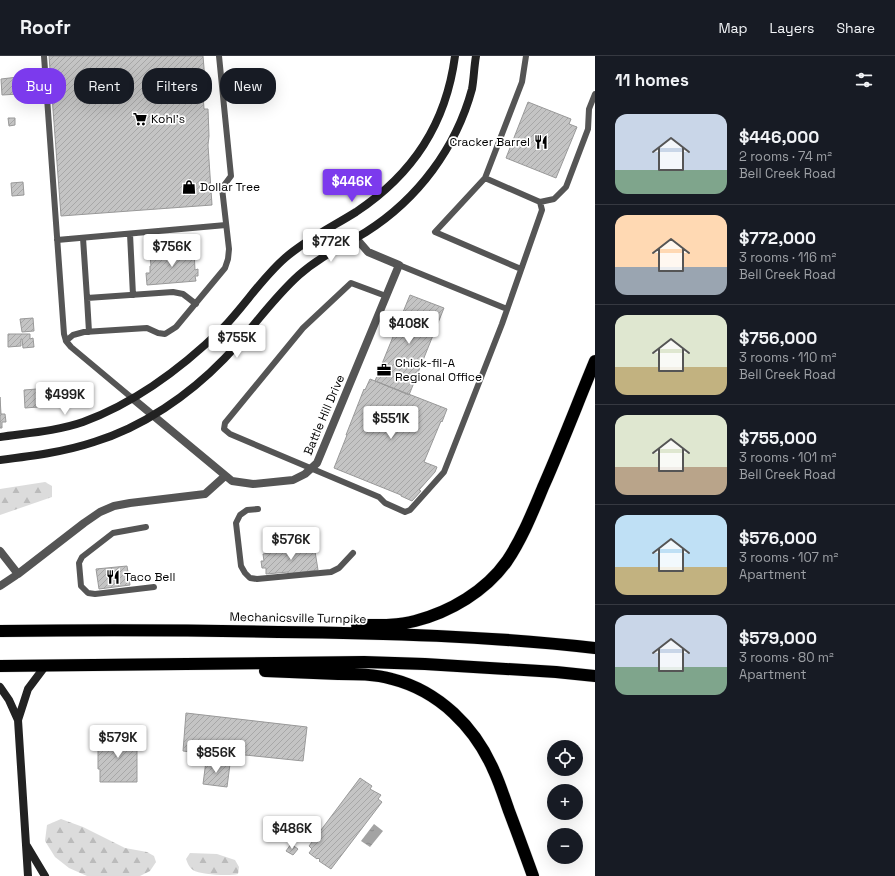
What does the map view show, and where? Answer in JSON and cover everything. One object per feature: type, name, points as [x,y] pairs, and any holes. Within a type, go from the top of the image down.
[{"type":"highway","points":[[192,630],[396,624],[414,621],[434,615],[465,600],[482,588],[506,562],[524,531],[595,361]]},
{"type":"highway","name":"Mechanicsville Turnpike","points":[[0,632],[192,630],[355,633],[454,637],[595,648]]},
{"type":"highway","points":[[0,666],[364,662],[425,664],[556,672],[595,676]]},
{"type":"highway","points":[[116,665],[366,675],[391,678],[410,685],[432,696],[456,714],[483,750],[494,771],[533,876]]},
{"type":"main road","points":[[0,437],[43,431],[82,422],[98,415],[132,398],[179,366],[201,348],[223,327],[266,277],[284,259],[322,231],[355,213],[374,200],[397,179],[422,149],[439,119],[447,96],[455,56]]},
{"type":"main road","points":[[0,460],[43,454],[94,443],[113,436],[152,415],[177,399],[213,369],[240,342],[298,275],[323,256],[387,217],[407,200],[426,180],[441,159],[456,131],[466,107],[472,87],[476,56]]},
{"type":"main road","points":[[18,720],[28,690],[46,665]]},
{"type":"main road","points":[[0,688],[9,700],[18,720],[28,876]]},
{"type":"main road","points":[[26,844],[45,876]]},
{"type":"street","points":[[355,237],[368,252],[399,265]]},
{"type":"street","name":"Battle Hill Drive","points":[[132,398],[232,481],[253,484],[293,480],[305,474],[317,464],[399,265]]},
{"type":"street","points":[[0,586],[18,574],[84,522],[100,512],[114,506],[130,503],[205,494],[225,476]]},
{"type":"street","points":[[0,551],[18,574]]},
{"type":"lane","points":[[44,56],[64,334],[66,341],[71,347],[132,398]]},
{"type":"lane","points":[[66,341],[74,335],[89,332],[147,328],[158,333],[165,334],[176,327],[225,268],[229,249],[222,188],[231,176],[219,56]]},
{"type":"lane","points":[[521,269],[435,232],[484,178],[522,82],[526,56]]},
{"type":"lane","points":[[484,178],[540,202],[554,199],[566,187],[588,129],[589,109],[595,94]]},
{"type":"lane","points":[[386,296],[351,284],[304,328],[225,423],[224,429],[230,434],[379,497],[385,503],[405,512],[410,510],[444,472],[502,324],[542,210],[540,202]]},
{"type":"lane","points":[[57,240],[226,225]]},
{"type":"lane","points":[[130,234],[133,295]]},
{"type":"lane","points":[[83,238],[89,332]]},
{"type":"lane","points":[[399,265],[507,309]]},
{"type":"lane","points":[[86,298],[173,292],[183,294],[196,304]]},
{"type":"lane","points":[[258,509],[247,510],[240,515],[236,523],[241,566],[250,578],[257,579],[331,572],[339,568],[353,553]]},
{"type":"lane","points":[[146,527],[113,533],[82,557],[80,563],[81,586],[88,593],[95,594],[154,587]]},
{"type":"green space","points":[[45,482],[52,486],[52,497],[0,515],[0,489]]},
{"type":"green space","points":[[61,819],[83,827],[125,848],[147,852],[154,856],[156,862],[150,871],[140,876],[87,876],[69,868],[55,857],[45,841],[47,825]]},
{"type":"green space","points":[[190,853],[217,854],[235,860],[239,867],[238,874],[215,875],[197,872],[190,868],[186,859]]},
{"type":"water","points":[[374,824],[383,831],[370,847],[361,841]]},
{"type":"building","points":[[49,56],[203,56],[204,68],[142,68],[142,104],[204,104],[204,109],[208,109],[208,145],[212,205],[61,216],[53,104],[66,104],[66,68],[50,68]]},
{"type":"building","points":[[12,78],[12,94],[2,95],[1,79]]},
{"type":"building","name":"Cracker Barrel","points":[[528,102],[571,119],[569,124],[577,127],[556,178],[506,158]]},
{"type":"building","points":[[8,118],[15,118],[15,125],[9,126]]},
{"type":"building","points":[[23,182],[24,195],[12,196],[11,183]]},
{"type":"building","points":[[194,250],[195,270],[198,269],[198,276],[195,276],[196,281],[147,285],[146,273],[150,273],[150,255]]},
{"type":"building","points":[[410,295],[444,308],[409,395],[375,381]]},
{"type":"building","points":[[33,318],[34,331],[22,332],[20,319]]},
{"type":"building","points":[[8,334],[30,334],[30,339],[33,338],[34,347],[23,348],[21,339],[21,346],[8,347]]},
{"type":"building","points":[[370,379],[447,409],[424,462],[437,467],[435,472],[419,490],[421,491],[412,501],[401,495],[334,468],[364,389],[365,390]]},
{"type":"building","points":[[37,389],[38,407],[25,408],[24,390]]},
{"type":"building","points":[[0,397],[1,414],[5,414],[6,422],[2,422],[2,428],[0,428]]},
{"type":"building","points":[[314,545],[318,570],[288,574],[288,572],[266,574],[266,568],[262,568],[261,561],[264,561],[263,554]]},
{"type":"building","name":"Taco Bell","points":[[127,566],[130,585],[99,589],[96,569]]},
{"type":"building","points":[[186,713],[307,727],[303,761],[216,752],[216,755],[183,751]]},
{"type":"building","points":[[101,736],[137,737],[137,782],[100,782],[100,769],[98,769],[98,747],[101,747]]},
{"type":"building","points":[[206,761],[230,764],[227,787],[203,784]]},
{"type":"building","points":[[360,778],[372,786],[370,789],[381,795],[378,799],[382,802],[331,869],[319,861],[320,860],[318,858],[317,859],[309,853],[312,849],[309,846]]},
{"type":"building","points":[[291,844],[298,849],[293,855],[286,851]]},
{"type":"place","name":"Kohl's","points":[[140,119]]},
{"type":"place","name":"Cracker Barrel","points":[[541,142]]},
{"type":"place","name":"Dollar Tree","points":[[189,187]]},
{"type":"place","name":"Chick-fil-A Regional Office","points":[[384,370]]},
{"type":"place","name":"Taco Bell","points":[[113,577]]}]
